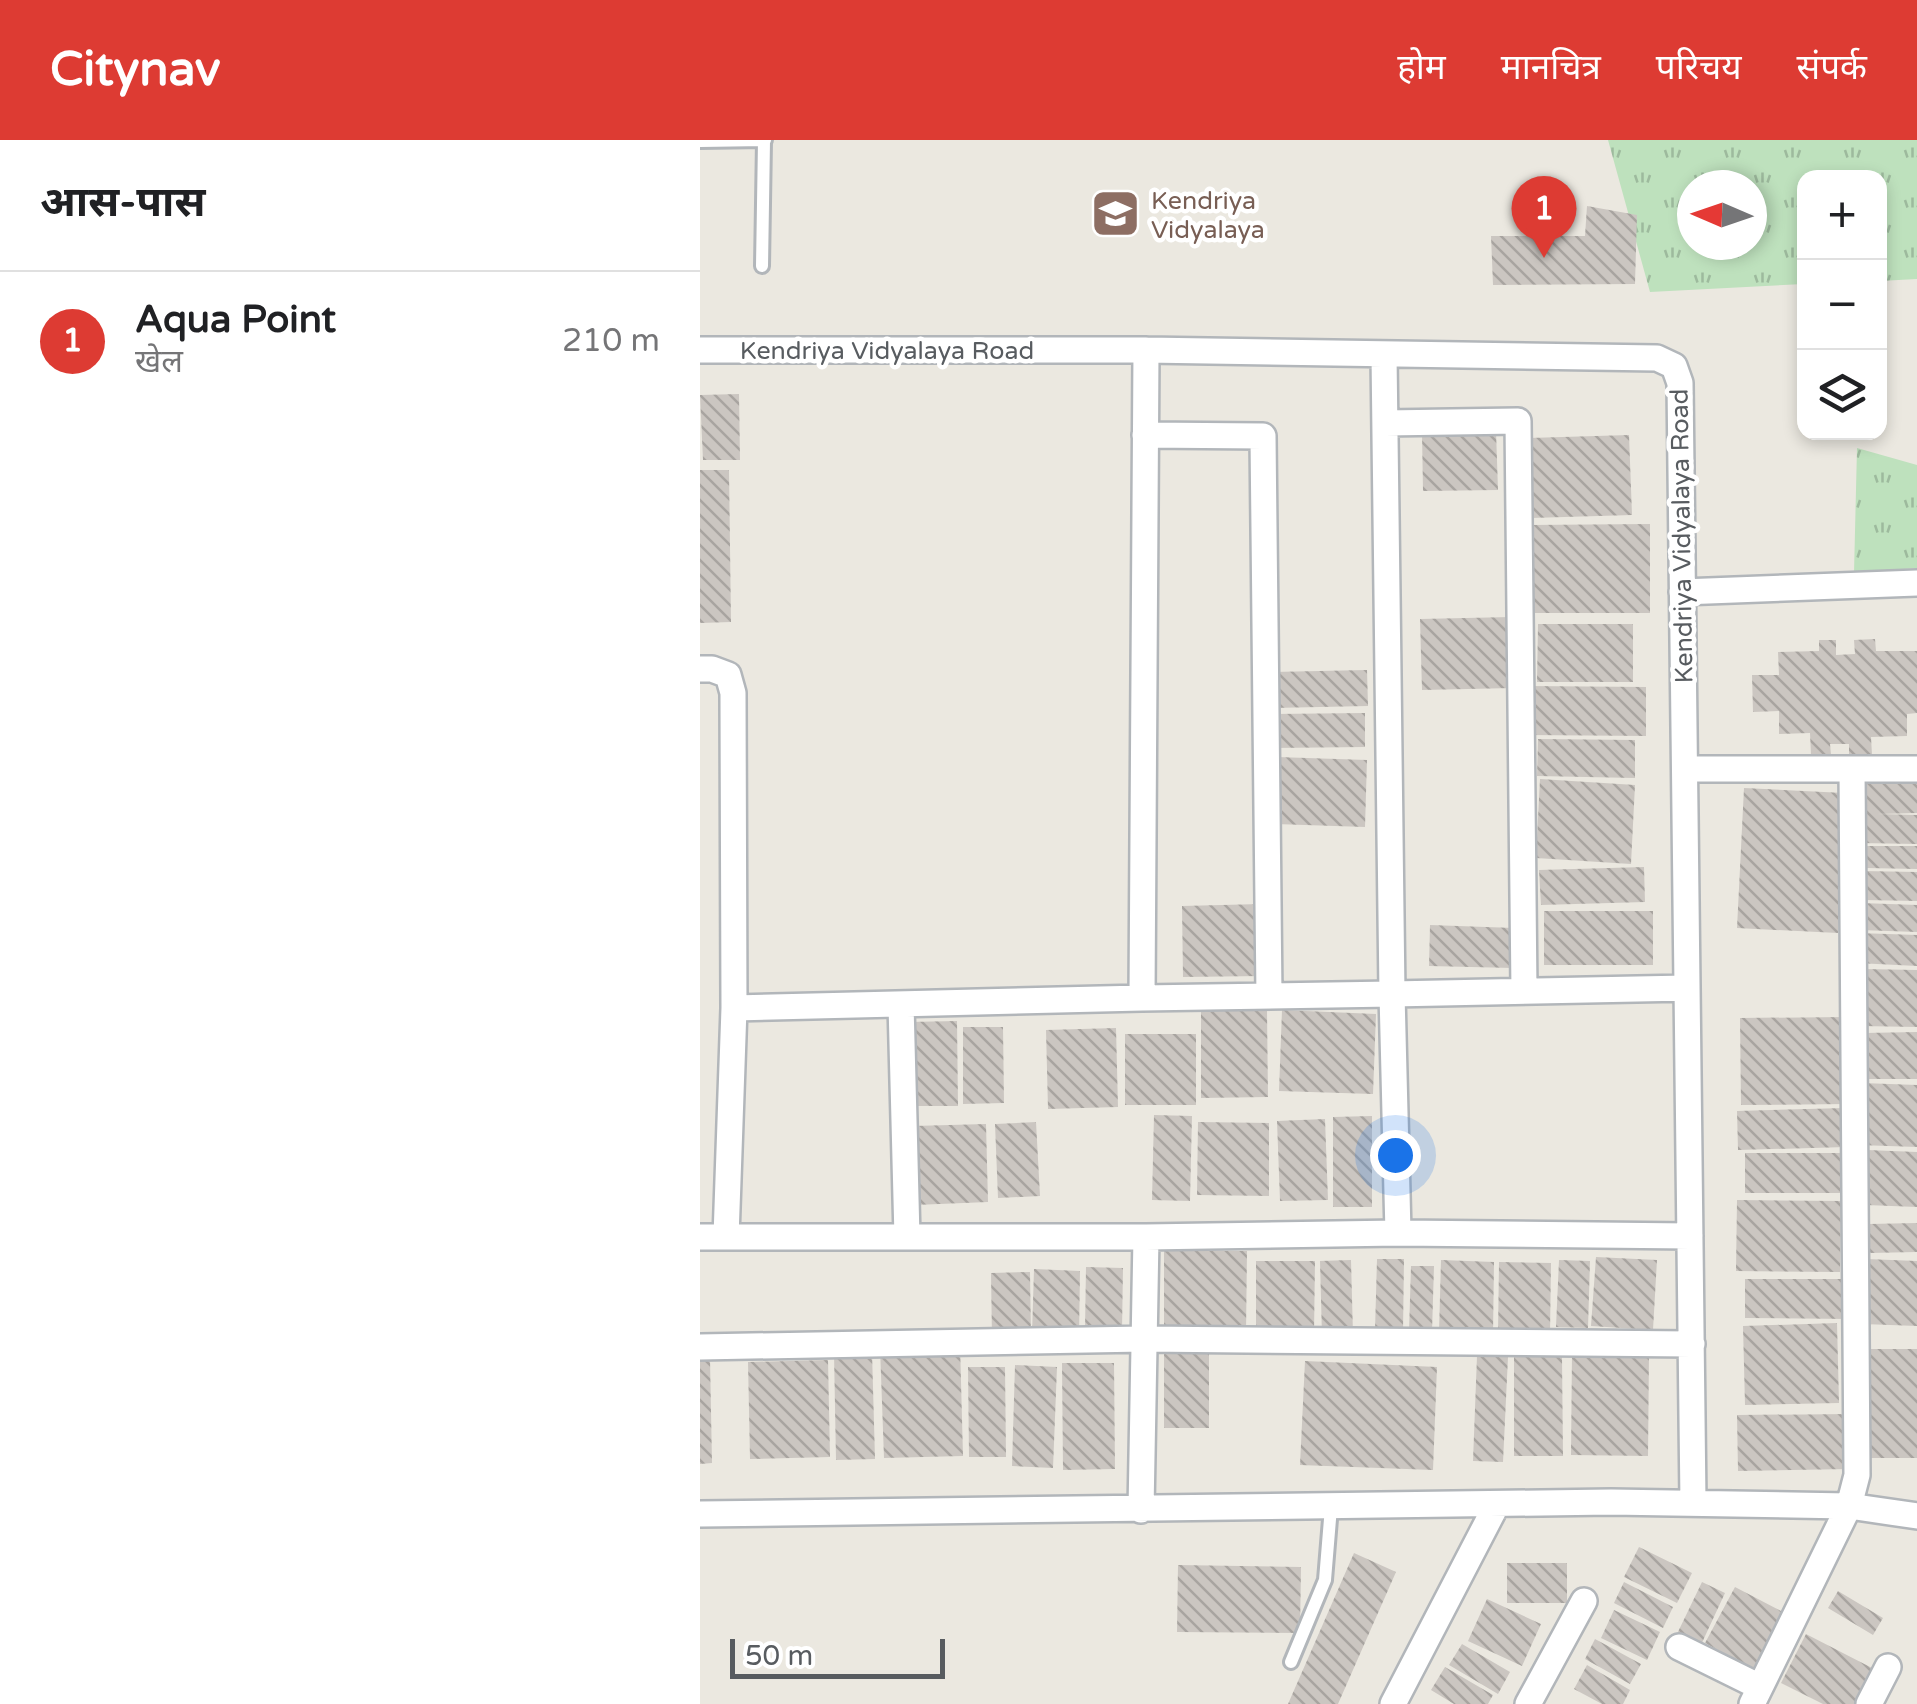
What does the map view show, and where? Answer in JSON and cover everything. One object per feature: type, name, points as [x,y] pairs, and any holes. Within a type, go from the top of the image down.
[{"type":"street","name":"Kendriya Vidyalaya Road","points":[[700,350],[1146,350],[1657,358],[1674,366],[1680,383],[1694,1503]]},
{"type":"street","points":[[1142,998],[1146,350]]},
{"type":"street","points":[[1384,354],[1398,1233]]},
{"type":"street","points":[[1385,424],[1518,421],[1524,992]]},
{"type":"street","points":[[1145,435],[1263,436],[1268,996]]},
{"type":"street","points":[[1682,592],[1917,583]]},
{"type":"street","points":[[700,669],[728,675],[733,693],[734,1008],[713,1237],[1146,1238],[1398,1233],[1690,1236]]},
{"type":"street","points":[[1679,1647],[1756,1696],[1849,1506],[1857,1475],[1852,768]]},
{"type":"street","points":[[1684,769],[1917,769]]},
{"type":"street","points":[[734,1008],[1687,988]]},
{"type":"street","points":[[901,1004],[906,1237]]},
{"type":"street","points":[[1140,1510],[1146,1238]]},
{"type":"street","points":[[700,1347],[1144,1339],[1692,1344]]},
{"type":"street","points":[[700,1514],[1694,1503],[1849,1506],[1917,1516]]},
{"type":"street","points":[[1393,1704],[1497,1504]]},
{"type":"street","points":[[1528,1704],[1584,1601]]},
{"type":"street","points":[[1869,1704],[1888,1667]]},
{"type":"lane","points":[[700,141],[765,141],[762,266]]},
{"type":"lane","points":[[1291,1662],[1325,1580],[1330,1506]]},
{"type":"green space","points":[[1608,140],[1917,140],[1917,279],[1887,281],[1887,170],[1797,170],[1797,284],[1650,292]]},
{"type":"green space","points":[[1857,448],[1917,465],[1917,568],[1854,573]]},
{"type":"building","points":[[1587,206],[1637,215],[1635,284],[1493,285],[1491,236],[1585,236]]},
{"type":"building","points":[[739,394],[740,460],[703,460],[700,395]]},
{"type":"building","points":[[1496,431],[1498,490],[1423,491],[1422,433]]},
{"type":"building","points":[[1629,435],[1632,515],[1531,518],[1529,438]]},
{"type":"building","points":[[700,470],[729,470],[731,622],[700,623]]},
{"type":"building","points":[[1650,524],[1650,613],[1528,613],[1528,525]]},
{"type":"building","points":[[1511,617],[1513,688],[1422,690],[1420,619]]},
{"type":"building","points":[[1538,624],[1633,624],[1633,682],[1537,682]]},
{"type":"building","points":[[1875,639],[1876,651],[1917,651],[1917,713],[1907,714],[1907,736],[1871,737],[1872,755],[1849,755],[1849,744],[1830,744],[1831,755],[1811,755],[1810,733],[1779,734],[1779,711],[1753,712],[1752,675],[1779,675],[1778,652],[1819,651],[1819,640],[1836,640],[1836,655],[1855,654],[1854,640]]},
{"type":"building","points":[[1367,670],[1368,706],[1272,708],[1272,672]]},
{"type":"building","points":[[1528,686],[1646,687],[1646,736],[1527,735]]},
{"type":"building","points":[[1365,713],[1365,747],[1273,748],[1273,714]]},
{"type":"building","points":[[1538,739],[1635,740],[1635,778],[1537,776]]},
{"type":"building","points":[[1277,757],[1367,760],[1365,827],[1275,824]]},
{"type":"building","points":[[1540,779],[1635,785],[1631,864],[1536,858]]},
{"type":"building","points":[[1861,784],[1917,784],[1917,813],[1877,814],[1917,815],[1917,844],[1859,843]]},
{"type":"building","points":[[1744,788],[1844,793],[1838,933],[1737,928]]},
{"type":"building","points":[[1866,846],[1917,846],[1917,869],[1866,868]]},
{"type":"building","points":[[1644,867],[1645,902],[1541,905],[1539,870]]},
{"type":"building","points":[[1862,871],[1917,872],[1917,901],[1862,900]]},
{"type":"building","points":[[1861,903],[1917,905],[1917,932],[1859,930]]},
{"type":"building","points":[[1261,904],[1263,976],[1183,977],[1182,906]]},
{"type":"building","points":[[1544,911],[1653,911],[1653,965],[1544,965]]},
{"type":"building","points":[[1430,925],[1514,928],[1513,968],[1429,966]]},
{"type":"building","points":[[1858,933],[1917,935],[1917,966],[1857,963]]},
{"type":"building","points":[[1862,969],[1917,970],[1917,1027],[1860,1026]]},
{"type":"building","points":[[1282,1010],[1376,1014],[1373,1094],[1279,1091]]},
{"type":"building","points":[[1201,1011],[1267,1011],[1268,1097],[1201,1098]]},
{"type":"building","points":[[1846,1017],[1847,1104],[1741,1105],[1740,1018]]},
{"type":"building","points":[[957,1021],[958,1106],[909,1106],[908,1022]]},
{"type":"building","points":[[963,1027],[1003,1027],[1004,1103],[963,1104]]},
{"type":"building","points":[[1116,1028],[1118,1107],[1048,1109],[1046,1030]]},
{"type":"building","points":[[1917,1032],[1917,1079],[1865,1079],[1864,1033]]},
{"type":"building","points":[[1125,1034],[1196,1034],[1196,1105],[1125,1105]]},
{"type":"building","points":[[1862,1083],[1917,1085],[1917,1147],[1859,1145]]},
{"type":"building","points":[[1845,1108],[1846,1147],[1738,1150],[1737,1111]]},
{"type":"building","points":[[1154,1115],[1192,1116],[1190,1201],[1152,1200]]},
{"type":"building","points":[[1372,1116],[1372,1207],[1333,1207],[1333,1117]]},
{"type":"building","points":[[1325,1119],[1328,1200],[1280,1201],[1277,1121]]},
{"type":"building","points":[[1036,1122],[1040,1196],[998,1198],[995,1124]]},
{"type":"building","points":[[1198,1122],[1269,1123],[1269,1196],[1197,1195]]},
{"type":"building","points":[[986,1124],[988,1202],[915,1205],[913,1126]]},
{"type":"building","points":[[1867,1150],[1917,1152],[1917,1207],[1866,1205]]},
{"type":"building","points":[[1745,1153],[1844,1153],[1844,1193],[1745,1193]]},
{"type":"building","points":[[1737,1200],[1841,1201],[1840,1272],[1736,1271]]},
{"type":"building","points":[[1917,1223],[1917,1252],[1869,1253],[1869,1224]]},
{"type":"building","points":[[1164,1251],[1247,1251],[1246,1333],[1164,1332]]},
{"type":"building","points":[[1596,1257],[1657,1260],[1653,1330],[1591,1326]]},
{"type":"building","points":[[1377,1259],[1404,1259],[1403,1331],[1375,1331]]},
{"type":"building","points":[[1866,1259],[1917,1261],[1917,1326],[1863,1324]]},
{"type":"building","points":[[1351,1260],[1353,1335],[1322,1336],[1320,1261]]},
{"type":"building","points":[[1441,1260],[1494,1262],[1493,1334],[1439,1333]]},
{"type":"building","points":[[1559,1260],[1590,1261],[1588,1328],[1556,1327]]},
{"type":"building","points":[[1256,1261],[1315,1261],[1314,1333],[1256,1333]]},
{"type":"building","points":[[1499,1262],[1551,1263],[1550,1335],[1498,1334]]},
{"type":"building","points":[[1411,1266],[1434,1266],[1432,1332],[1409,1332]]},
{"type":"building","points":[[1086,1267],[1123,1268],[1122,1331],[1085,1330]]},
{"type":"building","points":[[1034,1269],[1080,1271],[1079,1336],[1032,1335]]},
{"type":"building","points":[[1030,1272],[1031,1338],[992,1339],[991,1273]]},
{"type":"building","points":[[1745,1279],[1851,1279],[1851,1319],[1745,1318]]},
{"type":"building","points":[[1837,1323],[1839,1403],[1745,1405],[1743,1326]]},
{"type":"building","points":[[960,1344],[963,1456],[884,1458],[880,1347]]},
{"type":"building","points":[[1871,1349],[1917,1349],[1917,1458],[1871,1458]]},
{"type":"building","points":[[1164,1351],[1209,1351],[1209,1428],[1164,1428]]},
{"type":"building","points":[[872,1352],[875,1459],[836,1460],[834,1353]]},
{"type":"building","points":[[1572,1352],[1649,1353],[1648,1456],[1571,1455]]},
{"type":"building","points":[[1477,1356],[1508,1357],[1503,1462],[1473,1461]]},
{"type":"building","points":[[1514,1357],[1562,1357],[1563,1456],[1514,1456]]},
{"type":"building","points":[[710,1359],[712,1463],[700,1464],[700,1360]]},
{"type":"building","points":[[828,1360],[830,1457],[750,1459],[748,1362]]},
{"type":"building","points":[[1305,1361],[1437,1367],[1433,1470],[1300,1465]]},
{"type":"building","points":[[1062,1363],[1114,1363],[1115,1469],[1063,1470]]},
{"type":"building","points":[[1015,1365],[1057,1367],[1053,1468],[1012,1466]]},
{"type":"building","points":[[968,1367],[1005,1367],[1006,1457],[969,1457]]},
{"type":"building","points":[[1850,1414],[1850,1469],[1738,1471],[1737,1415]]},
{"type":"building","points":[[1639,1547],[1692,1573],[1677,1603],[1624,1577]]},
{"type":"building","points":[[1354,1553],[1396,1572],[1338,1704],[1288,1704]]},
{"type":"building","points":[[1507,1563],[1567,1563],[1567,1603],[1507,1603]]},
{"type":"building","points":[[1178,1565],[1301,1567],[1300,1633],[1177,1632]]},
{"type":"building","points":[[1624,1582],[1673,1607],[1663,1628],[1614,1603]]},
{"type":"building","points":[[1702,1582],[1725,1593],[1700,1647],[1676,1636]]},
{"type":"building","points":[[1735,1587],[1783,1612],[1753,1669],[1705,1643]]},
{"type":"building","points":[[1838,1591],[1883,1618],[1873,1635],[1828,1608]]},
{"type":"building","points":[[1487,1599],[1541,1624],[1522,1666],[1468,1641]]},
{"type":"building","points":[[1614,1610],[1660,1632],[1647,1660],[1601,1638]]},
{"type":"building","points":[[1806,1634],[1874,1669],[1856,1704],[1823,1704],[1781,1683]]},
{"type":"building","points":[[1595,1639],[1641,1664],[1630,1684],[1585,1659]]},
{"type":"building","points":[[1462,1644],[1510,1672],[1498,1694],[1449,1665]]},
{"type":"building","points":[[1587,1665],[1630,1690],[1623,1704],[1602,1704],[1574,1689]]},
{"type":"building","points":[[1445,1667],[1493,1695],[1488,1704],[1454,1704],[1431,1690]]},
{"type":"place","name":"Kendriya Vidyalaya","points":[[1116,214]]},
{"type":"place","name":"Aqua Point","points":[[1544,258]]}]
